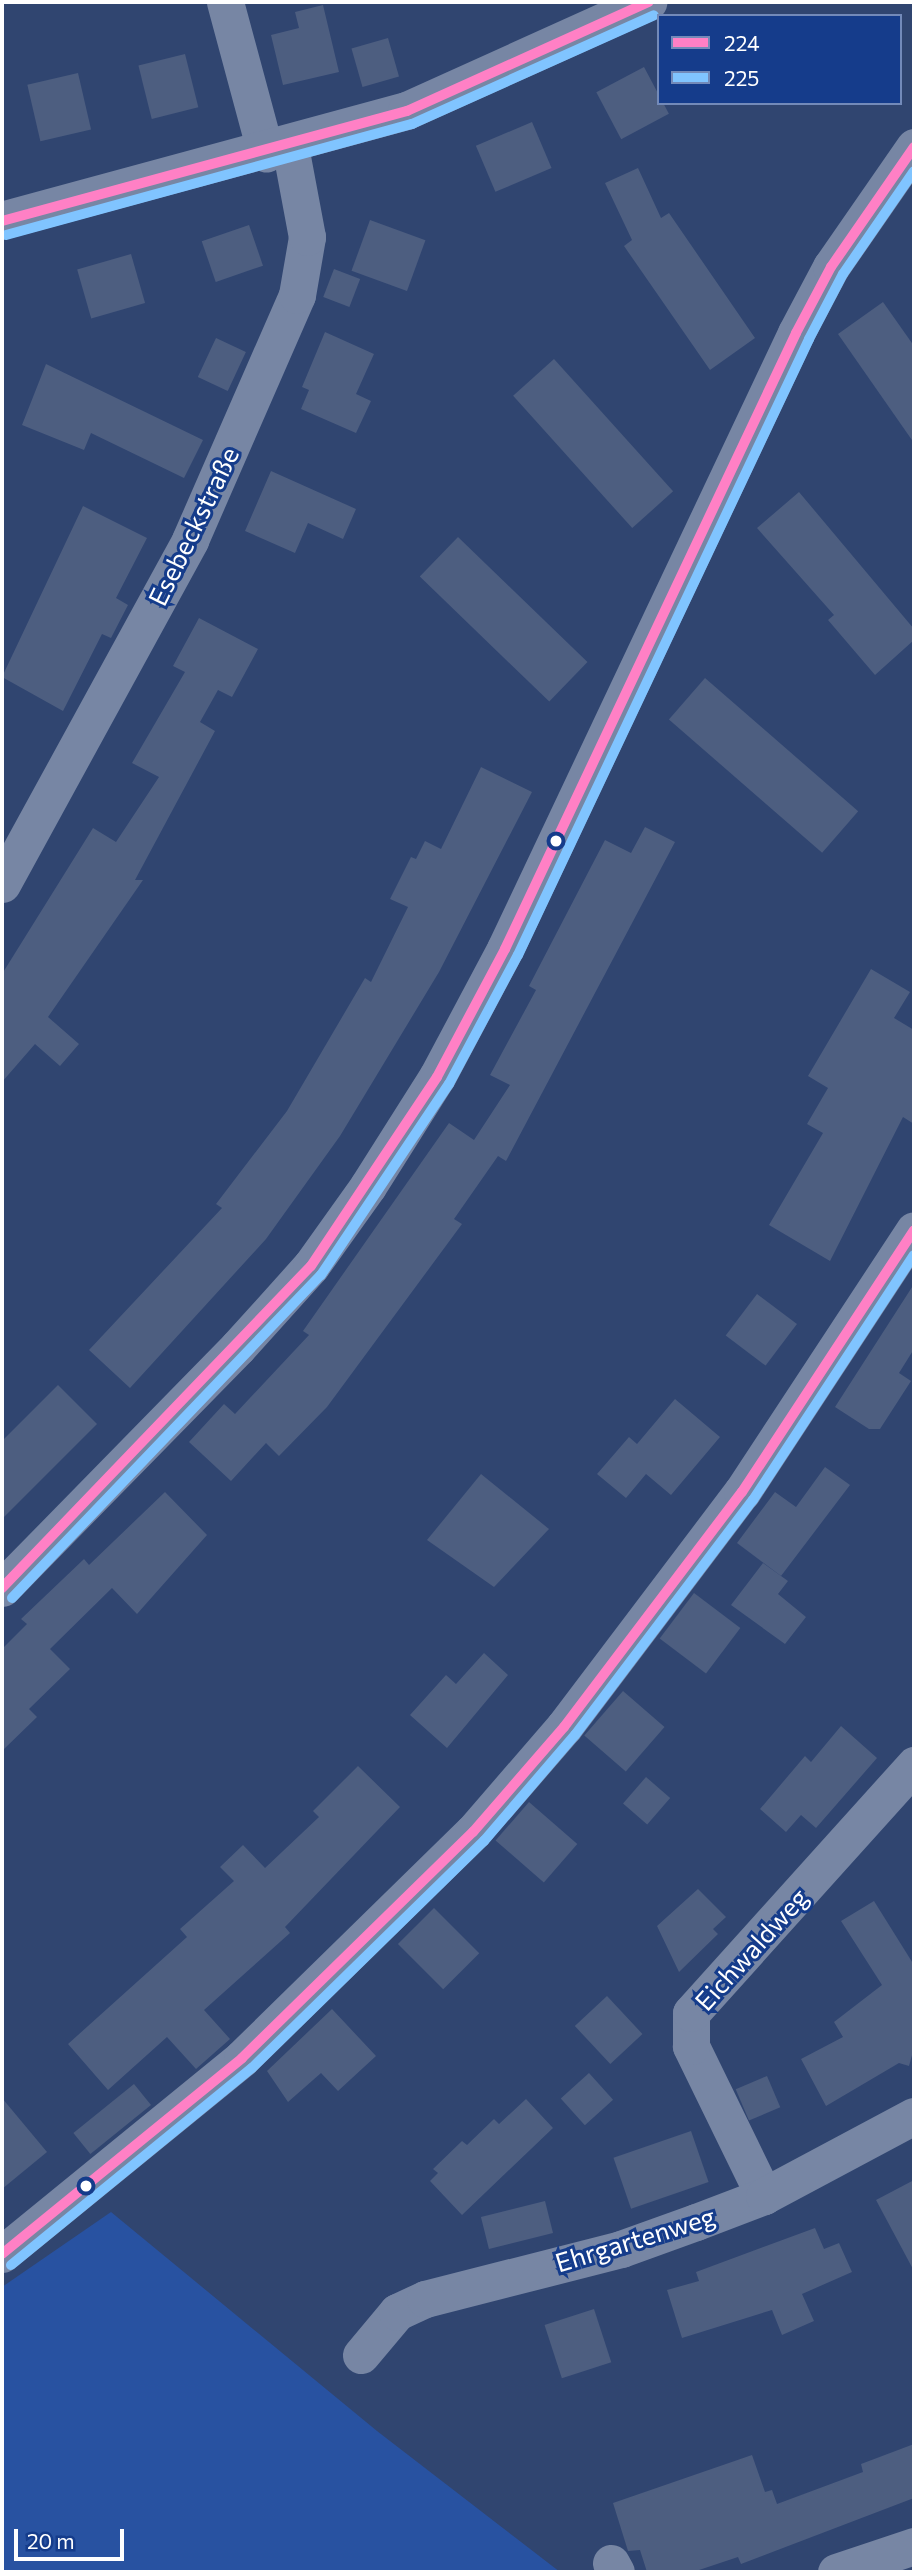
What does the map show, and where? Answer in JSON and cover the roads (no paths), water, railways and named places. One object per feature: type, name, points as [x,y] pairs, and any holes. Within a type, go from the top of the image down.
[{"type":"street","name":"Esebeckstraße","points":[[2,884],[190,540],[297,295],[307,237],[225,2]]},
{"type":"street","points":[[2,221],[278,150],[407,111],[637,4]]},
{"type":"street","points":[[2,1588],[247,1336],[311,1266],[368,1186],[437,1077],[505,949],[796,333],[838,256],[914,147]]},
{"type":"street","points":[[2,2255],[242,2058],[473,1832],[564,1727],[742,1492],[914,1230]]},
{"type":"street","name":"Eichwaldweg","points":[[764,2196],[691,2046],[691,2013],[914,1765]]},
{"type":"street","name":"Ehrgartenweg","points":[[361,2355],[397,2312],[425,2300],[621,2249],[764,2196],[914,2116]]},
{"type":"street","points":[[836,2572],[914,2546]]}]
